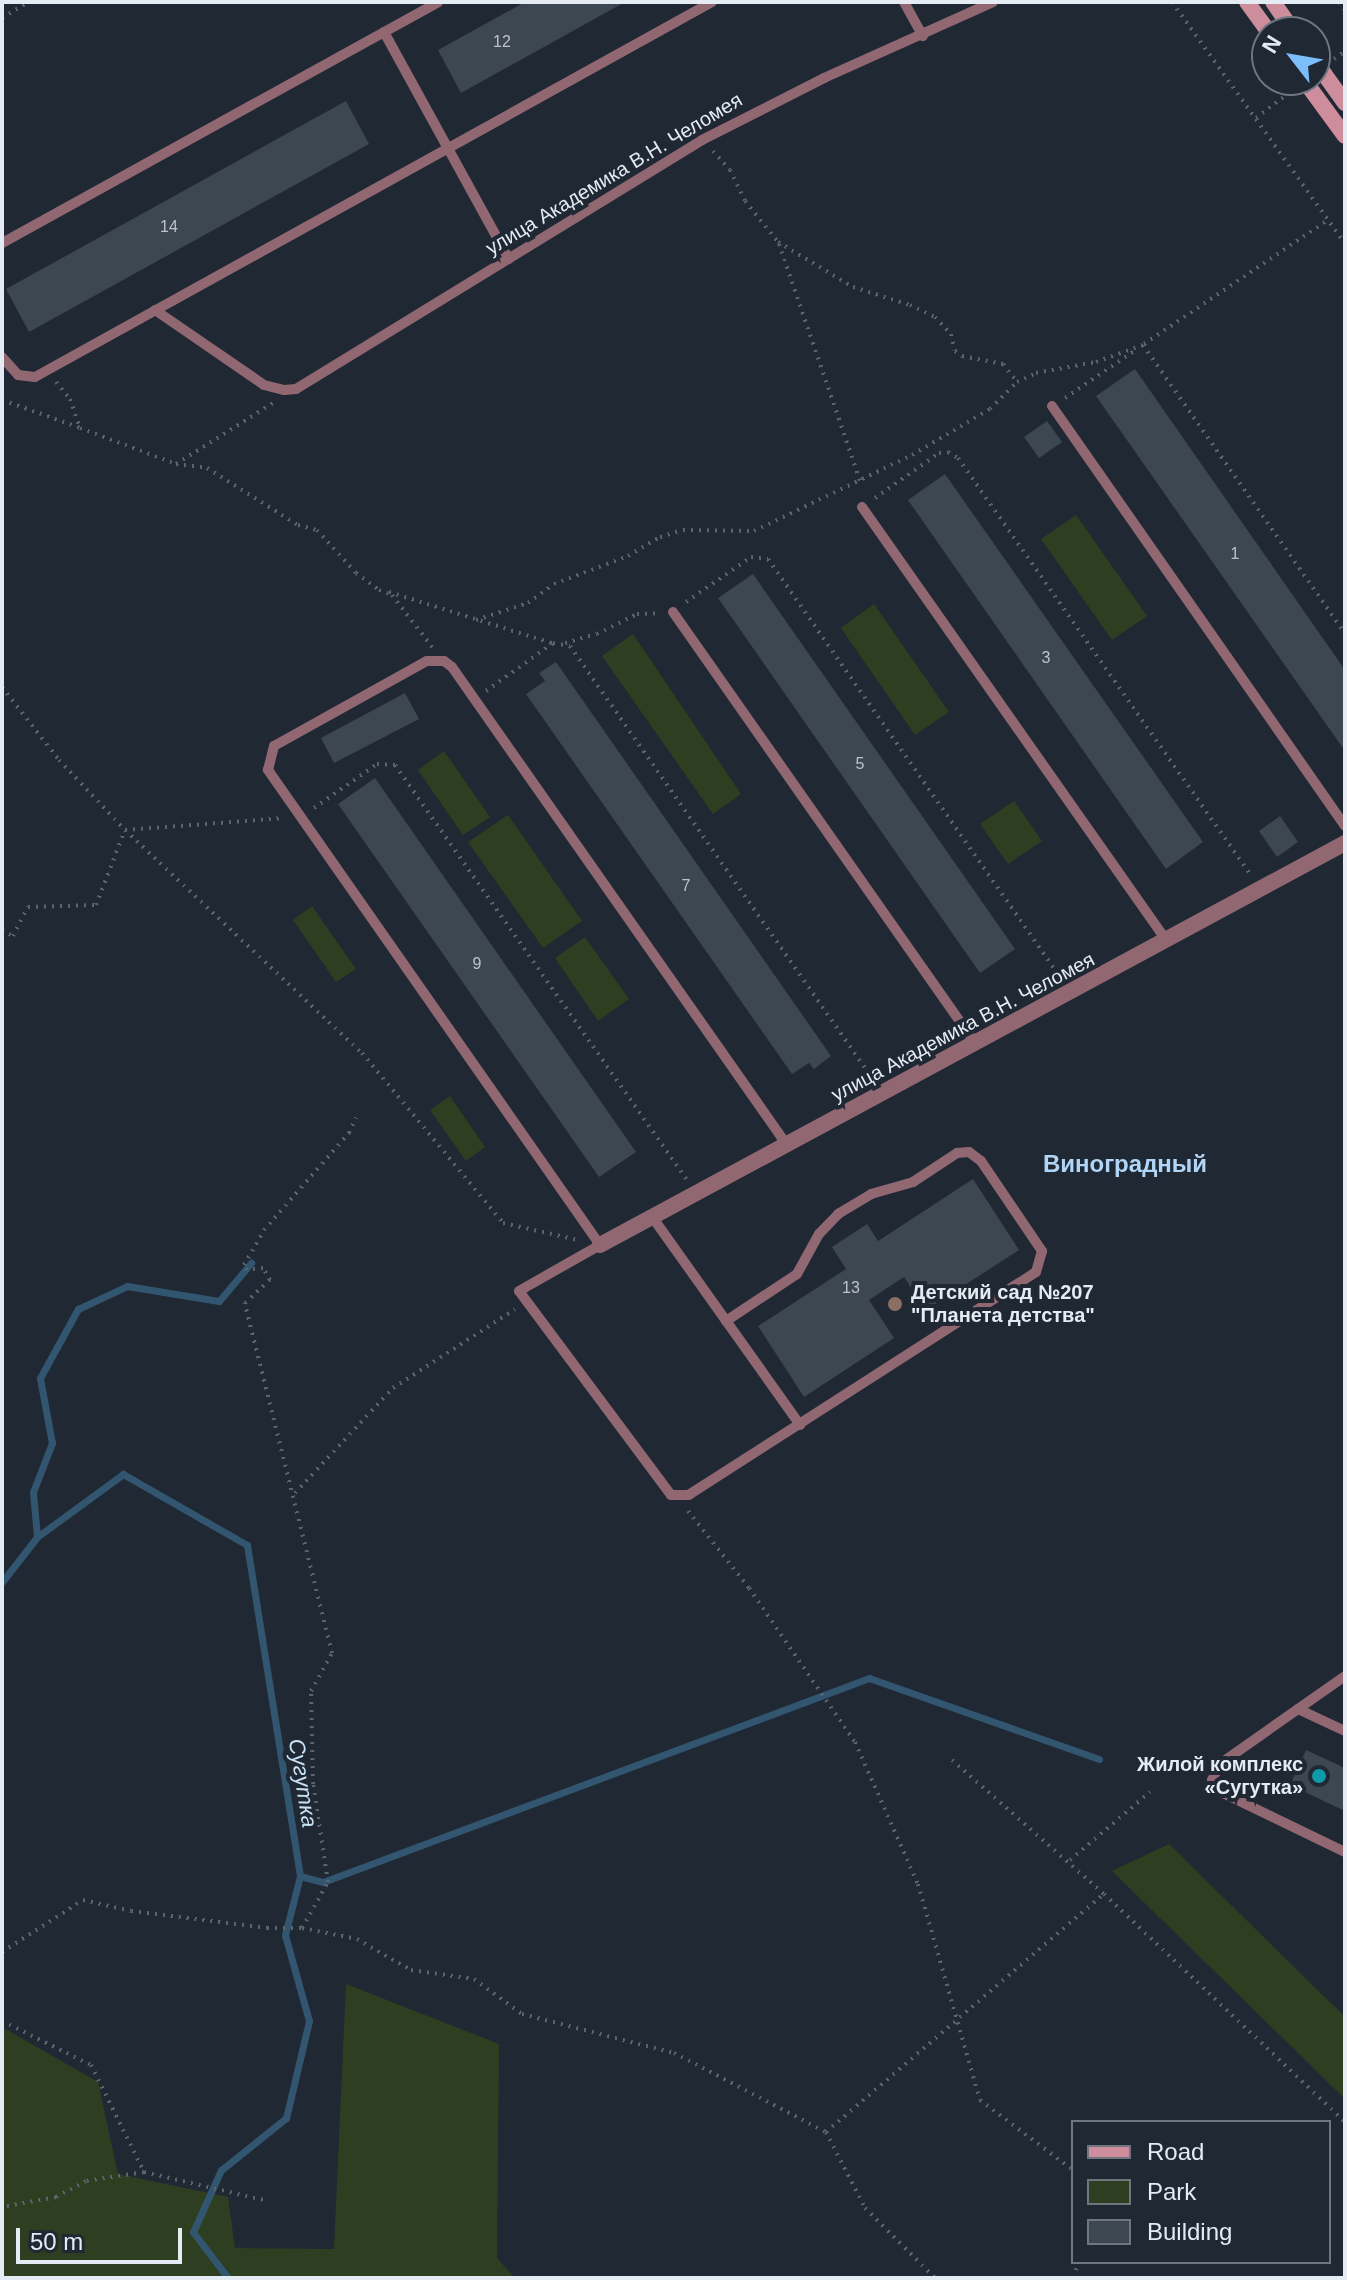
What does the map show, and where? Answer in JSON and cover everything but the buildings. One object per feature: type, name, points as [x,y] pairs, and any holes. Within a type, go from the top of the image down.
[{"type":"main road","points":[[1331,76],[1345,103]]},
{"type":"main road","points":[[1308,96],[1345,136]]},
{"type":"street","name":"улица Академика В.Н. Челомея","points":[[600,1245],[1345,843]]},
{"type":"lane","points":[[2,243],[438,2]]},
{"type":"lane","points":[[2,357],[18,375],[35,377],[712,2]]},
{"type":"lane","points":[[904,2],[923,36]]},
{"type":"lane","name":"улица Академика В.Н. Челомея","points":[[296,389],[702,140],[824,78],[993,2]]},
{"type":"lane","points":[[384,32],[509,259]]},
{"type":"lane","points":[[155,310],[264,385],[284,390],[296,389]]},
{"type":"lane","points":[[1052,406],[1345,826]]},
{"type":"lane","points":[[862,507],[1166,940]]},
{"type":"lane","points":[[673,612],[975,1043]]},
{"type":"lane","points":[[726,1321],[797,1274],[829,1222],[858,1200],[906,1186],[957,1153],[969,1152],[981,1161],[1039,1245],[1042,1258],[1036,1272],[689,1495],[677,1497],[666,1489],[519,1291],[600,1245],[268,770],[274,746],[420,664],[444,661],[452,667],[787,1145]]},
{"type":"lane","points":[[653,1218],[800,1425]]},
{"type":"lane","points":[[1345,1676],[1221,1763],[1212,1780],[1223,1793],[1345,1852]]},
{"type":"lane","points":[[1298,1709],[1345,1731]]},
{"type":"path","points":[[2,18],[29,2]]},
{"type":"path","points":[[1172,2],[1345,244]]},
{"type":"path","points":[[1339,2],[1345,10]]},
{"type":"path","points":[[1255,118],[1284,96]]},
{"type":"path","points":[[702,140],[730,170],[745,201],[778,242],[860,480]]},
{"type":"path","points":[[1052,406],[1328,220]]},
{"type":"path","points":[[778,242],[853,287],[910,305],[935,317],[951,334],[955,351],[962,356],[1003,364],[1017,382]]},
{"type":"path","points":[[476,620],[528,603],[554,584],[628,556],[660,537],[683,530],[754,531],[860,480],[990,409],[1017,382],[1036,373],[1096,362],[1143,345]]},
{"type":"path","points":[[1143,345],[1345,633]]},
{"type":"path","points":[[46,370],[70,399],[80,428]]},
{"type":"path","points":[[176,464],[296,389]]},
{"type":"path","points":[[2,400],[176,464],[207,468],[298,525],[317,530],[356,573],[379,590],[392,595],[444,661]]},
{"type":"path","points":[[862,507],[939,453],[948,452],[958,458],[1260,889]]},
{"type":"path","points":[[379,590],[408,596],[553,643],[565,643],[597,634],[637,614],[673,612],[751,557],[768,559],[1071,992]]},
{"type":"path","points":[[475,699],[553,643]]},
{"type":"path","points":[[565,643],[883,1094]]},
{"type":"path","points":[[2,687],[59,760],[125,830],[362,1053],[503,1223],[600,1245]]},
{"type":"path","points":[[125,830],[301,817],[377,764],[395,765],[697,1194]]},
{"type":"path","points":[[2,930],[13,936],[28,907],[96,905],[125,830]]},
{"type":"path","points":[[302,1928],[328,1880],[313,1784],[311,1691],[332,1653],[295,1493],[245,1303],[270,1280],[263,1268],[247,1270],[244,1265],[264,1230],[349,1133],[356,1118]]},
{"type":"path","points":[[295,1493],[393,1388],[526,1301]]},
{"type":"path","points":[[677,1497],[749,1588],[855,1742],[918,1884],[980,2100],[1071,2168]]},
{"type":"path","points":[[952,1760],[1070,1860],[1345,2122]]},
{"type":"path","points":[[1070,1860],[1150,1792]]},
{"type":"path","points":[[826,2132],[1104,1894]]},
{"type":"path","points":[[2,1952],[83,1900],[131,1911],[267,1928],[302,1928],[357,1939],[411,1970],[474,1979],[522,2014],[674,2053],[826,2132],[865,2208],[935,2278]]},
{"type":"path","points":[[2,2021],[91,2065],[144,2172]]},
{"type":"path","points":[[2,2207],[56,2197],[86,2181],[144,2172],[268,2201]]},
{"type":"green space","points":[[1076,515],[1147,616],[1112,640],[1041,539]]},
{"type":"green space","points":[[874,604],[949,712],[915,735],[841,628]]},
{"type":"green space","points":[[633,634],[741,794],[713,814],[602,656]]},
{"type":"green space","points":[[444,751],[490,817],[463,835],[418,770]]},
{"type":"green space","points":[[1014,801],[1042,841],[1008,864],[980,824]]},
{"type":"green space","points":[[508,815],[582,921],[543,948],[468,842]]},
{"type":"green space","points":[[312,906],[356,969],[336,982],[293,920]]},
{"type":"green space","points":[[585,937],[629,999],[598,1021],[555,958]]},
{"type":"green space","points":[[450,1096],[485,1147],[466,1161],[430,1110]]},
{"type":"green space","points":[[1169,1844],[1345,2017],[1345,2099],[1112,1871]]},
{"type":"green space","points":[[346,1984],[499,2044],[497,2258],[515,2278],[2,2278],[2,2027],[98,2082],[118,2174],[228,2197],[235,2248],[334,2249]]},
{"type":"waterway","points":[[37,1537],[33,1492],[52,1443],[40,1378],[78,1309],[127,1286],[219,1301],[251,1263]]},
{"type":"waterway","name":"Сугутка","points":[[2,1582],[37,1537],[123,1474],[247,1545],[300,1876],[285,1935],[309,2021],[286,2118],[221,2170],[193,2232],[228,2278]]},
{"type":"waterway","points":[[300,1876],[323,1882],[869,1678],[1099,1759]]},
{"type":"place","name":"Детский сад №207 \"Планета детства\"","points":[[895,1304]]},
{"type":"place","name":"Жилой комплекс «Сугутка»","points":[[1319,1776]]},
{"type":"district","name":"Виноградный","points":[[1125,1164]]}]
